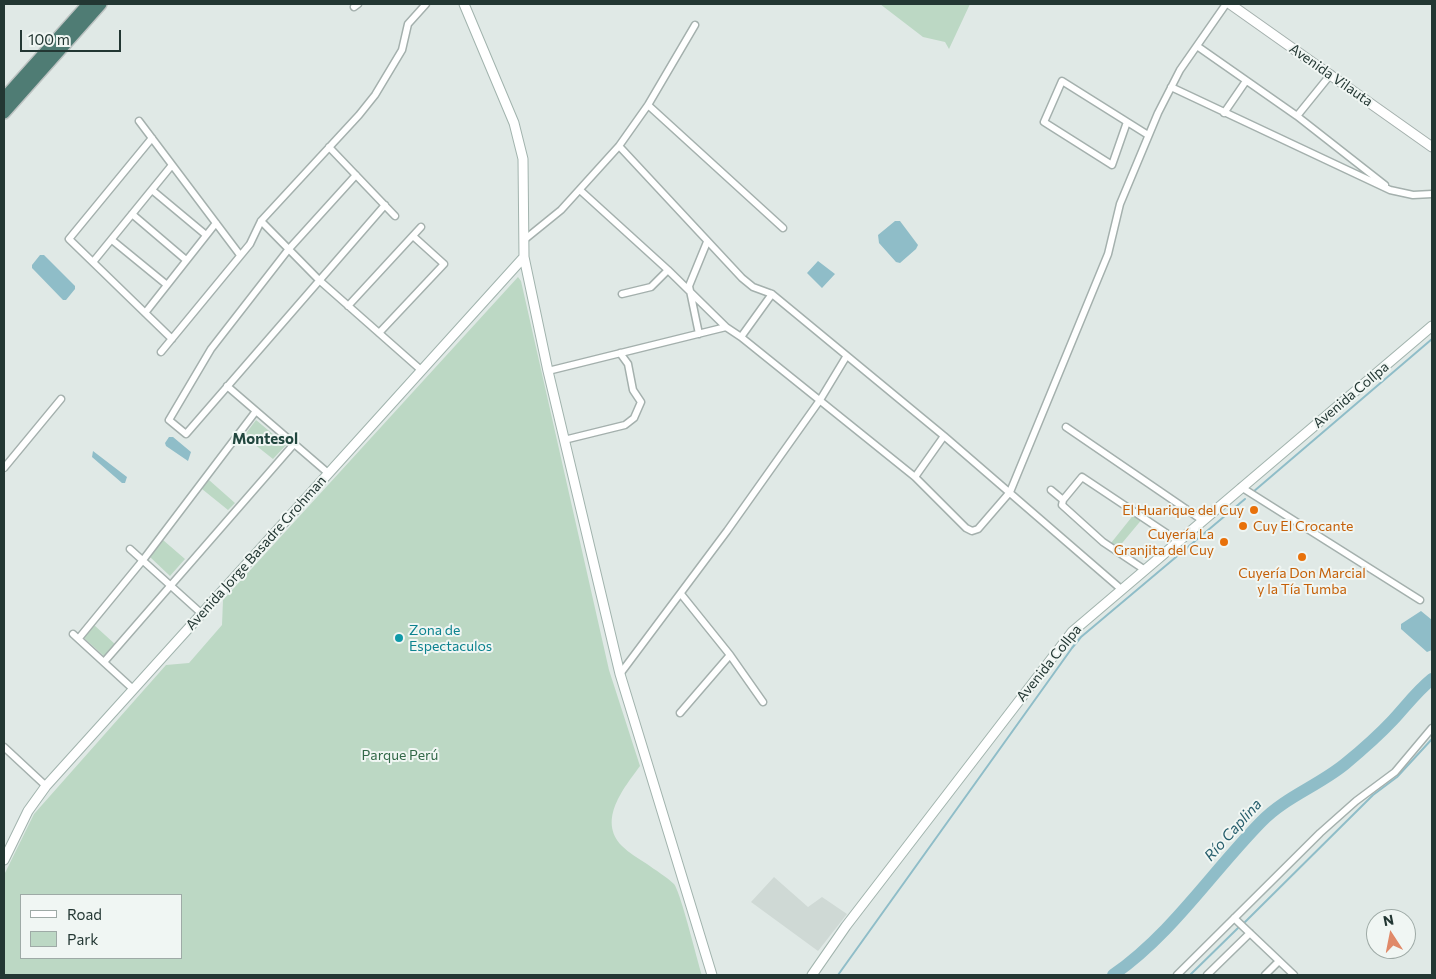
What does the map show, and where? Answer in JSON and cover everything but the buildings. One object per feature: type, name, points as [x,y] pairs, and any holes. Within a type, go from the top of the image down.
[{"type":"highway","points":[[80,20],[88,4]]},
{"type":"highway","points":[[5,105],[80,20],[101,4]]},
{"type":"main road","points":[[464,4],[514,123],[520,143],[523,158],[524,257],[548,371],[620,674],[712,975]]},
{"type":"main road","name":"Avenida Vilauta","points":[[1230,4],[1432,147]]},
{"type":"main road","name":"Avenida Jorge Basadre Grohman","points":[[4,860],[28,811],[46,786],[524,257]]},
{"type":"main road","name":"Avenida Collpa","points":[[812,975],[846,926],[1062,644],[1084,621],[1121,589],[1432,326]]},
{"type":"street","points":[[161,352],[250,244],[261,222],[359,115],[393,68],[402,50],[408,24],[426,4]]},
{"type":"street","points":[[581,191],[668,270],[726,327],[741,336],[915,477],[966,528],[972,531],[978,529],[1010,492],[1108,254],[1120,204],[1148,135],[1171,87],[1226,4]]},
{"type":"street","points":[[524,240],[548,222],[581,191],[618,146],[648,105],[695,24]]},
{"type":"street","points":[[1197,46],[1297,116],[1390,190]]},
{"type":"street","points":[[1297,116],[1331,74]]},
{"type":"street","points":[[1128,122],[1112,165],[1044,122],[1062,81],[1128,122],[1148,135]]},
{"type":"street","points":[[1224,113],[1246,81]]},
{"type":"street","points":[[1171,87],[1390,190],[1413,195],[1432,194]]},
{"type":"street","points":[[648,105],[783,228]]},
{"type":"street","points":[[140,121],[240,255]]},
{"type":"street","points":[[152,138],[69,239],[172,339]]},
{"type":"street","points":[[618,146],[707,242],[753,287],[772,294],[944,436],[1121,589]]},
{"type":"street","points":[[329,147],[395,216]]},
{"type":"street","points":[[93,262],[172,165]]},
{"type":"street","points":[[356,176],[288,250],[211,349],[169,420],[186,434],[385,205]]},
{"type":"street","points":[[152,190],[206,235]]},
{"type":"street","points":[[132,214],[186,260]]},
{"type":"street","points":[[261,222],[319,280],[421,370]]},
{"type":"street","points":[[145,313],[216,223]]},
{"type":"street","points":[[348,306],[421,227]]},
{"type":"street","points":[[380,333],[444,264],[413,236]]},
{"type":"street","points":[[112,240],[167,285]]},
{"type":"street","points":[[699,334],[693,294],[689,286],[707,242]]},
{"type":"street","points":[[622,294],[651,287],[668,270]]},
{"type":"street","points":[[741,336],[772,294]]},
{"type":"street","points":[[548,371],[726,327]]},
{"type":"street","points":[[564,440],[625,425],[634,418],[641,402],[631,384],[628,364],[620,353]]},
{"type":"street","points":[[620,674],[681,594],[820,400],[846,356]]},
{"type":"street","points":[[227,386],[328,473]]},
{"type":"street","points":[[4,468],[61,399]]},
{"type":"street","points":[[133,690],[76,636],[143,560],[256,411]]},
{"type":"street","points":[[1066,427],[1202,520]]},
{"type":"street","points":[[915,477],[944,436]]},
{"type":"street","points":[[104,662],[294,444]]},
{"type":"street","points":[[1145,570],[1103,542],[1062,505],[1063,500],[1080,479],[1085,477],[1178,541]]},
{"type":"street","points":[[1241,487],[1420,600]]},
{"type":"street","points":[[1051,490],[1063,500]]},
{"type":"street","points":[[130,549],[202,614]]},
{"type":"street","points":[[681,594],[730,655],[763,702]]},
{"type":"street","points":[[680,713],[730,655]]},
{"type":"street","points":[[1182,974],[1234,918],[1320,834],[1356,801],[1395,772],[1432,728]]},
{"type":"street","points":[[4,747],[46,786]]},
{"type":"street","points":[[1234,918],[1294,975]]},
{"type":"street","points":[[1207,975],[1250,933]]},
{"type":"street","points":[[1266,975],[1279,961]]},
{"type":"shaded area","points":[[774,877],[808,907],[822,897],[847,914],[818,951],[751,902]]},
{"type":"green space","points":[[880,4],[970,4],[949,49],[945,42],[923,37]]},
{"type":"green space","name":"Parque Perú","points":[[518,277],[521,281],[609,670],[640,766],[616,804],[612,815],[612,826],[615,836],[622,846],[674,884],[685,913],[702,975],[4,975],[4,875],[34,814],[166,665],[189,663],[222,625],[223,600]]},
{"type":"green space","points":[[256,420],[286,445],[273,459],[244,436]]},
{"type":"green space","points":[[209,480],[235,503],[228,510],[202,489]]},
{"type":"green space","points":[[1135,513],[1143,518],[1118,548],[1111,543]]},
{"type":"green space","points":[[163,540],[185,559],[170,576],[150,557]]},
{"type":"green space","points":[[94,625],[116,645],[105,657],[83,637]]},
{"type":"water","points":[[895,221],[900,221],[918,245],[900,263],[896,262],[879,243],[878,235]]},
{"type":"water","points":[[40,255],[44,255],[75,286],[75,289],[66,300],[63,300],[32,268],[32,265]]},
{"type":"water","points":[[818,261],[835,274],[822,288],[807,273]]},
{"type":"water","points":[[169,437],[173,437],[191,452],[188,461],[166,446],[165,443]]},
{"type":"water","points":[[93,451],[127,477],[125,483],[122,483],[92,457]]},
{"type":"water","points":[[1421,611],[1432,620],[1432,650],[1427,652],[1401,629],[1401,624]]},
{"type":"waterway","points":[[1253,492],[1432,339]]},
{"type":"waterway","points":[[838,975],[1081,637],[1245,499]]},
{"type":"waterway","name":"Río Caplina","points":[[1113,975],[1134,959],[1173,922],[1270,813],[1335,772],[1351,759],[1382,732],[1432,679]]},
{"type":"waterway","points":[[1243,924],[1373,795],[1397,777],[1432,739]]},
{"type":"waterway","points":[[1190,975],[1239,927]]},
{"type":"place","name":"El Huarique del Cuy","points":[[1254,510]]},
{"type":"place","name":"Cuy El Crocante","points":[[1243,526]]},
{"type":"place","name":"Cuyería La Granjita del Cuy","points":[[1224,542]]},
{"type":"place","name":"Cuyería Don Marcial y la Tía Tumba","points":[[1302,557]]},
{"type":"place","name":"Zona de Espectaculos","points":[[399,638]]},
{"type":"district","name":"Montesol","points":[[265,439]]}]
